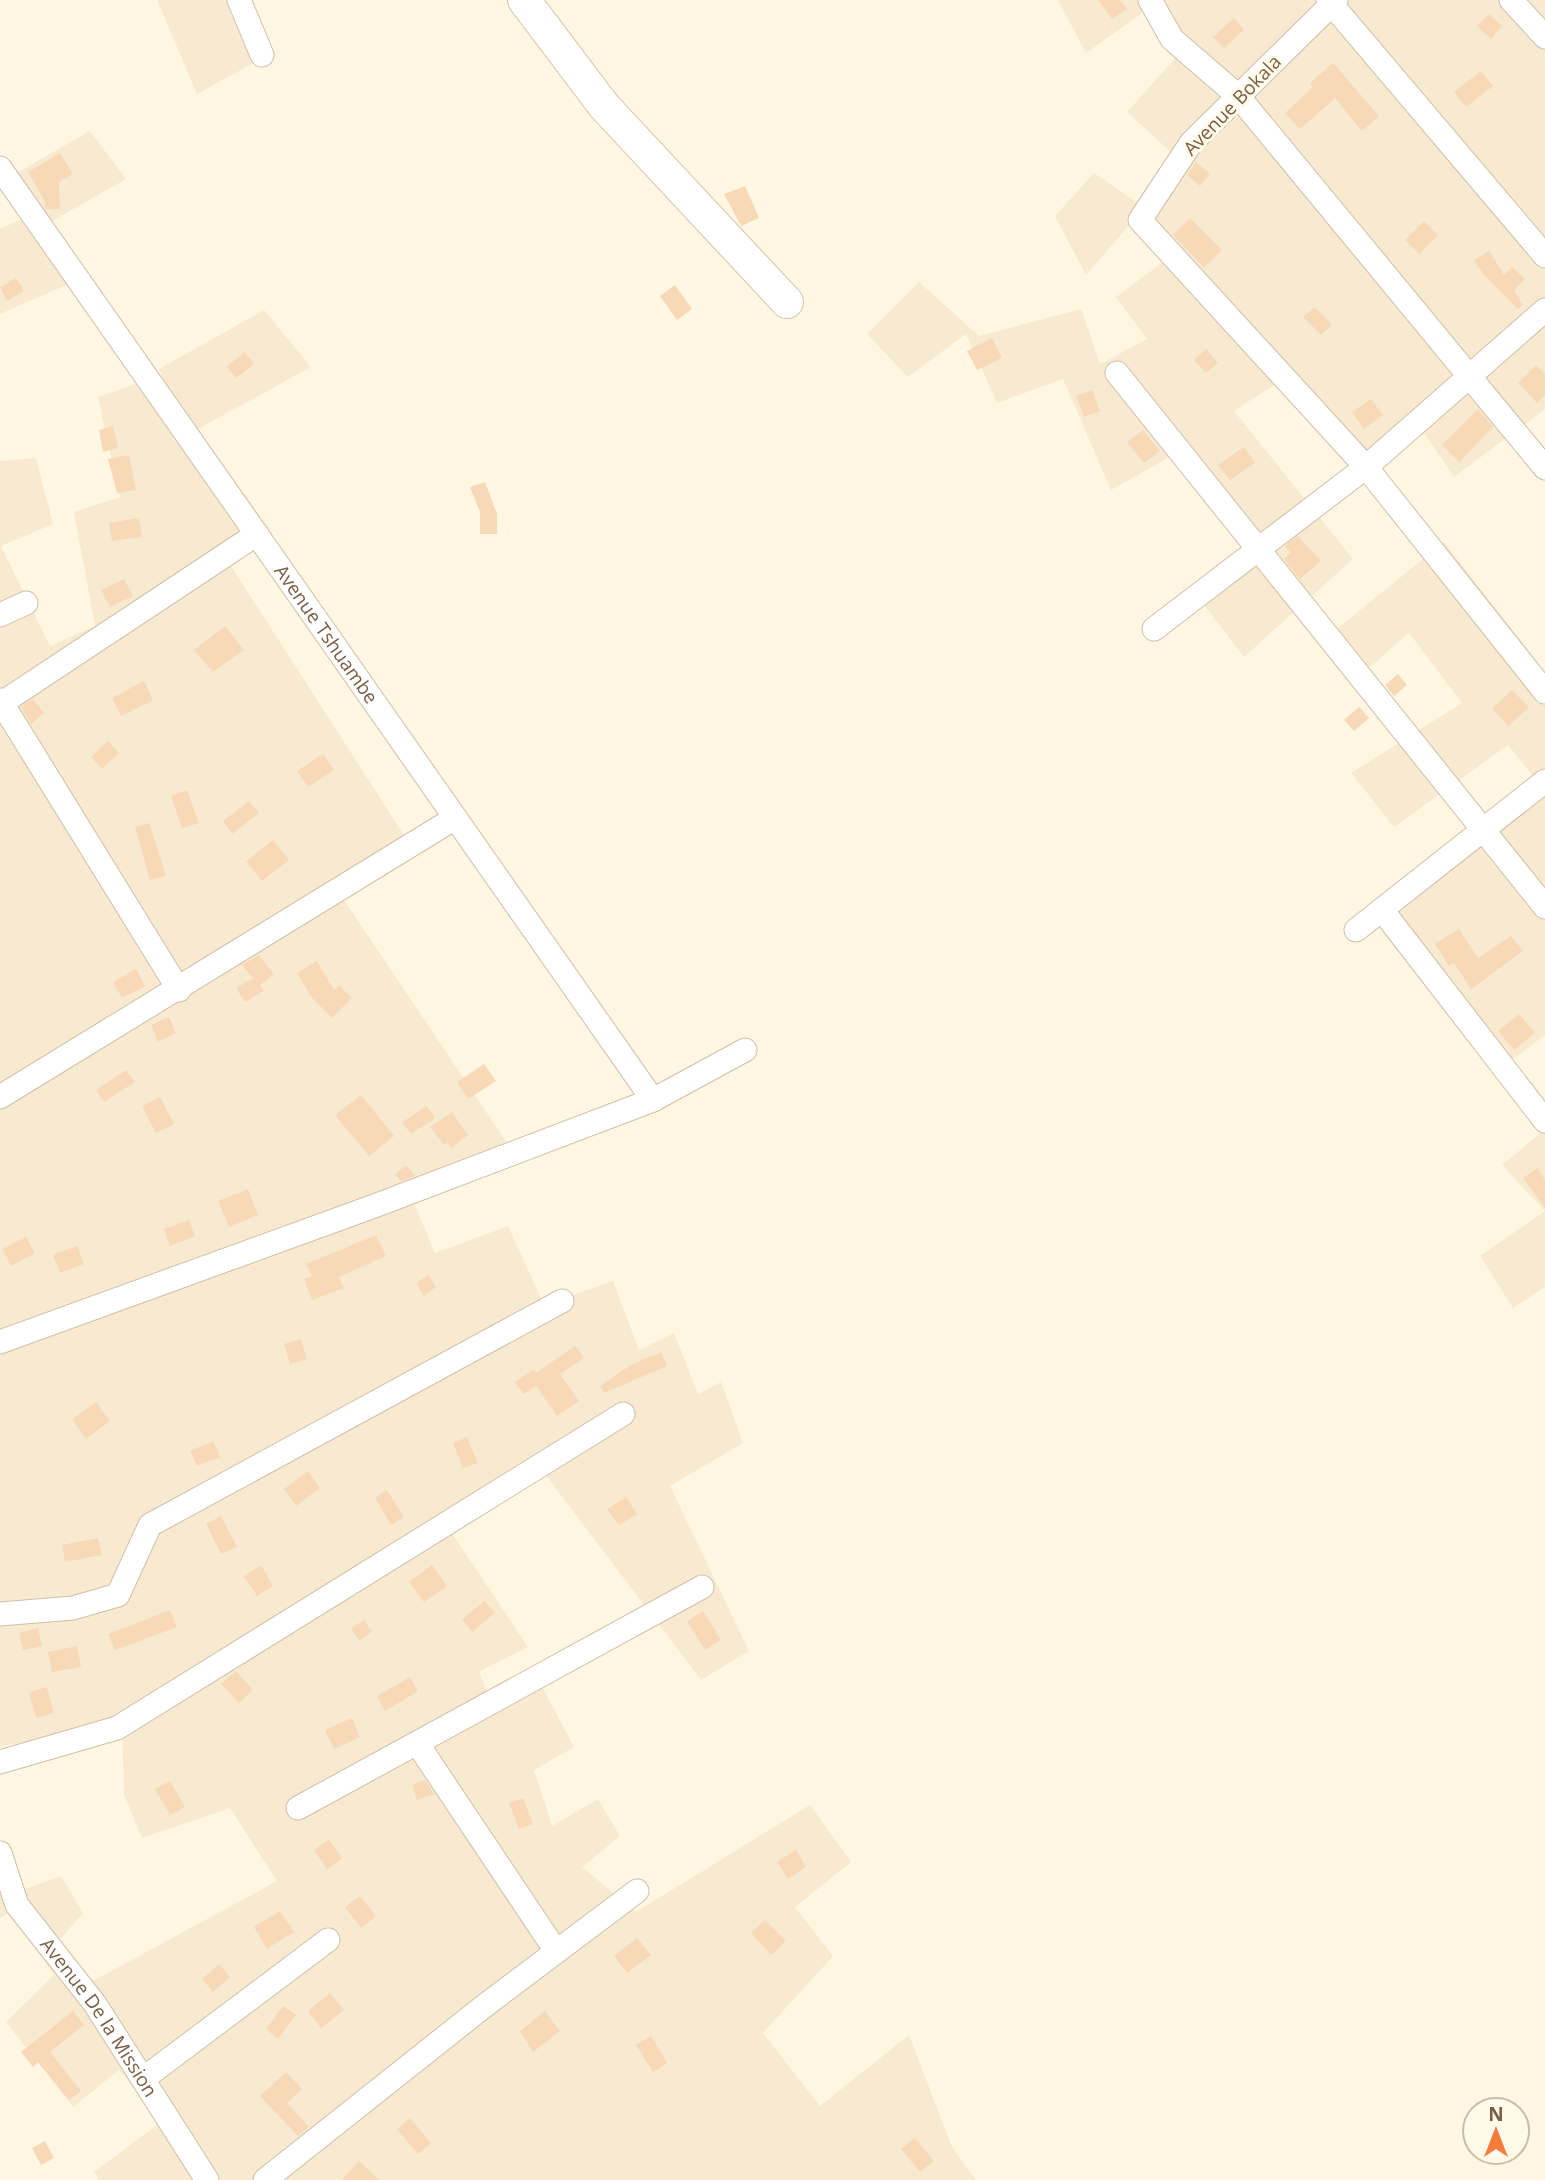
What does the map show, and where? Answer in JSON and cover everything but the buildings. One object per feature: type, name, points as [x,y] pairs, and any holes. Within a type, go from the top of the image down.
[{"type":"street","points":[[239,0],[262,55]]},
{"type":"street","points":[[524,0],[604,106],[788,302]]},
{"type":"street","points":[[1150,0],[1172,39],[1238,96],[1471,375],[1545,468]]},
{"type":"street","points":[[1511,0],[1545,37]]},
{"type":"street","points":[[1332,2],[1545,256]]},
{"type":"street","name":"Avenue Bokala","points":[[1332,2],[1191,143],[1140,220],[1367,467]]},
{"type":"street","name":"Avenue Tshuambe","points":[[0,168],[10,202],[257,534],[653,1100]]},
{"type":"street","points":[[1154,629],[1367,467],[1545,310]]},
{"type":"street","points":[[1117,373],[1545,907]]},
{"type":"street","points":[[1367,467],[1545,692]]},
{"type":"street","points":[[179,990],[8,735],[1,702],[257,534]]},
{"type":"street","points":[[0,615],[26,603]]},
{"type":"street","points":[[1356,930],[1545,781]]},
{"type":"street","points":[[0,1097],[179,990],[455,818]]},
{"type":"street","points":[[1382,910],[1545,1121]]},
{"type":"street","points":[[0,1342],[377,1205],[653,1100],[745,1050]]},
{"type":"street","points":[[0,1614],[73,1608],[118,1595],[150,1525],[562,1301]]},
{"type":"street","points":[[0,1762],[117,1728],[623,1414]]},
{"type":"street","points":[[298,1808],[702,1587]]},
{"type":"street","points":[[417,1743],[556,1951]]},
{"type":"street","name":"Avenue De la Mission","points":[[0,1853],[17,1905],[95,2004],[207,2180]]},
{"type":"street","points":[[265,2180],[556,1951],[637,1891]]},
{"type":"street","points":[[143,2079],[328,1940]]},
{"type":"shaded area","points":[[157,0],[249,0],[272,53],[197,94]]},
{"type":"shaded area","points":[[1058,0],[1545,0],[1545,409],[1454,477],[1414,418],[1362,465],[1282,380],[1234,411],[1353,559],[1244,657],[1197,596],[1252,548],[1177,453],[1111,490],[1063,379],[997,403],[966,334],[908,377],[867,334],[919,282],[979,336],[1081,309],[1100,364],[1147,339],[1116,297],[1179,250],[1139,214],[1086,275],[1055,216],[1094,173],[1151,212],[1184,164],[1127,112],[1188,44],[1154,5],[1086,53]]},
{"type":"shaded area","points":[[90,131],[126,179],[47,224],[87,276],[0,314],[0,229],[35,213],[15,174]]},
{"type":"shaded area","points":[[264,310],[311,367],[198,429],[272,533],[231,566],[409,843],[334,885],[511,1149],[413,1201],[435,1253],[508,1226],[544,1305],[613,1281],[639,1350],[674,1333],[698,1394],[721,1382],[743,1443],[670,1486],[749,1651],[701,1680],[535,1461],[443,1520],[528,1647],[479,1672],[496,1713],[543,1688],[574,1747],[534,1770],[552,1826],[598,1799],[620,1836],[582,1867],[636,1912],[810,1805],[851,1862],[795,1907],[833,1956],[763,2033],[820,2106],[909,2035],[952,2147],[976,2180],[100,2180],[94,2172],[162,2121],[119,2070],[73,2107],[6,2022],[54,1975],[11,1911],[0,1918],[0,1863],[17,1892],[61,1876],[83,1913],[55,1945],[93,1981],[277,1881],[230,1808],[142,1838],[124,1795],[122,1728],[0,1746],[0,461],[36,458],[53,524],[1,546],[50,646],[95,626],[74,512],[120,497],[98,397],[162,375],[159,369]]},
{"type":"shaded area","points":[[1444,542],[1545,672],[1545,1035],[1503,1067],[1382,904],[1538,782],[1508,745],[1394,827],[1351,773],[1462,703],[1409,633],[1361,675],[1333,632]]},
{"type":"shaded area","points":[[1545,1129],[1545,1211],[1502,1165]]},
{"type":"shaded area","points":[[1545,1211],[1545,1287],[1513,1308],[1480,1256]]}]
